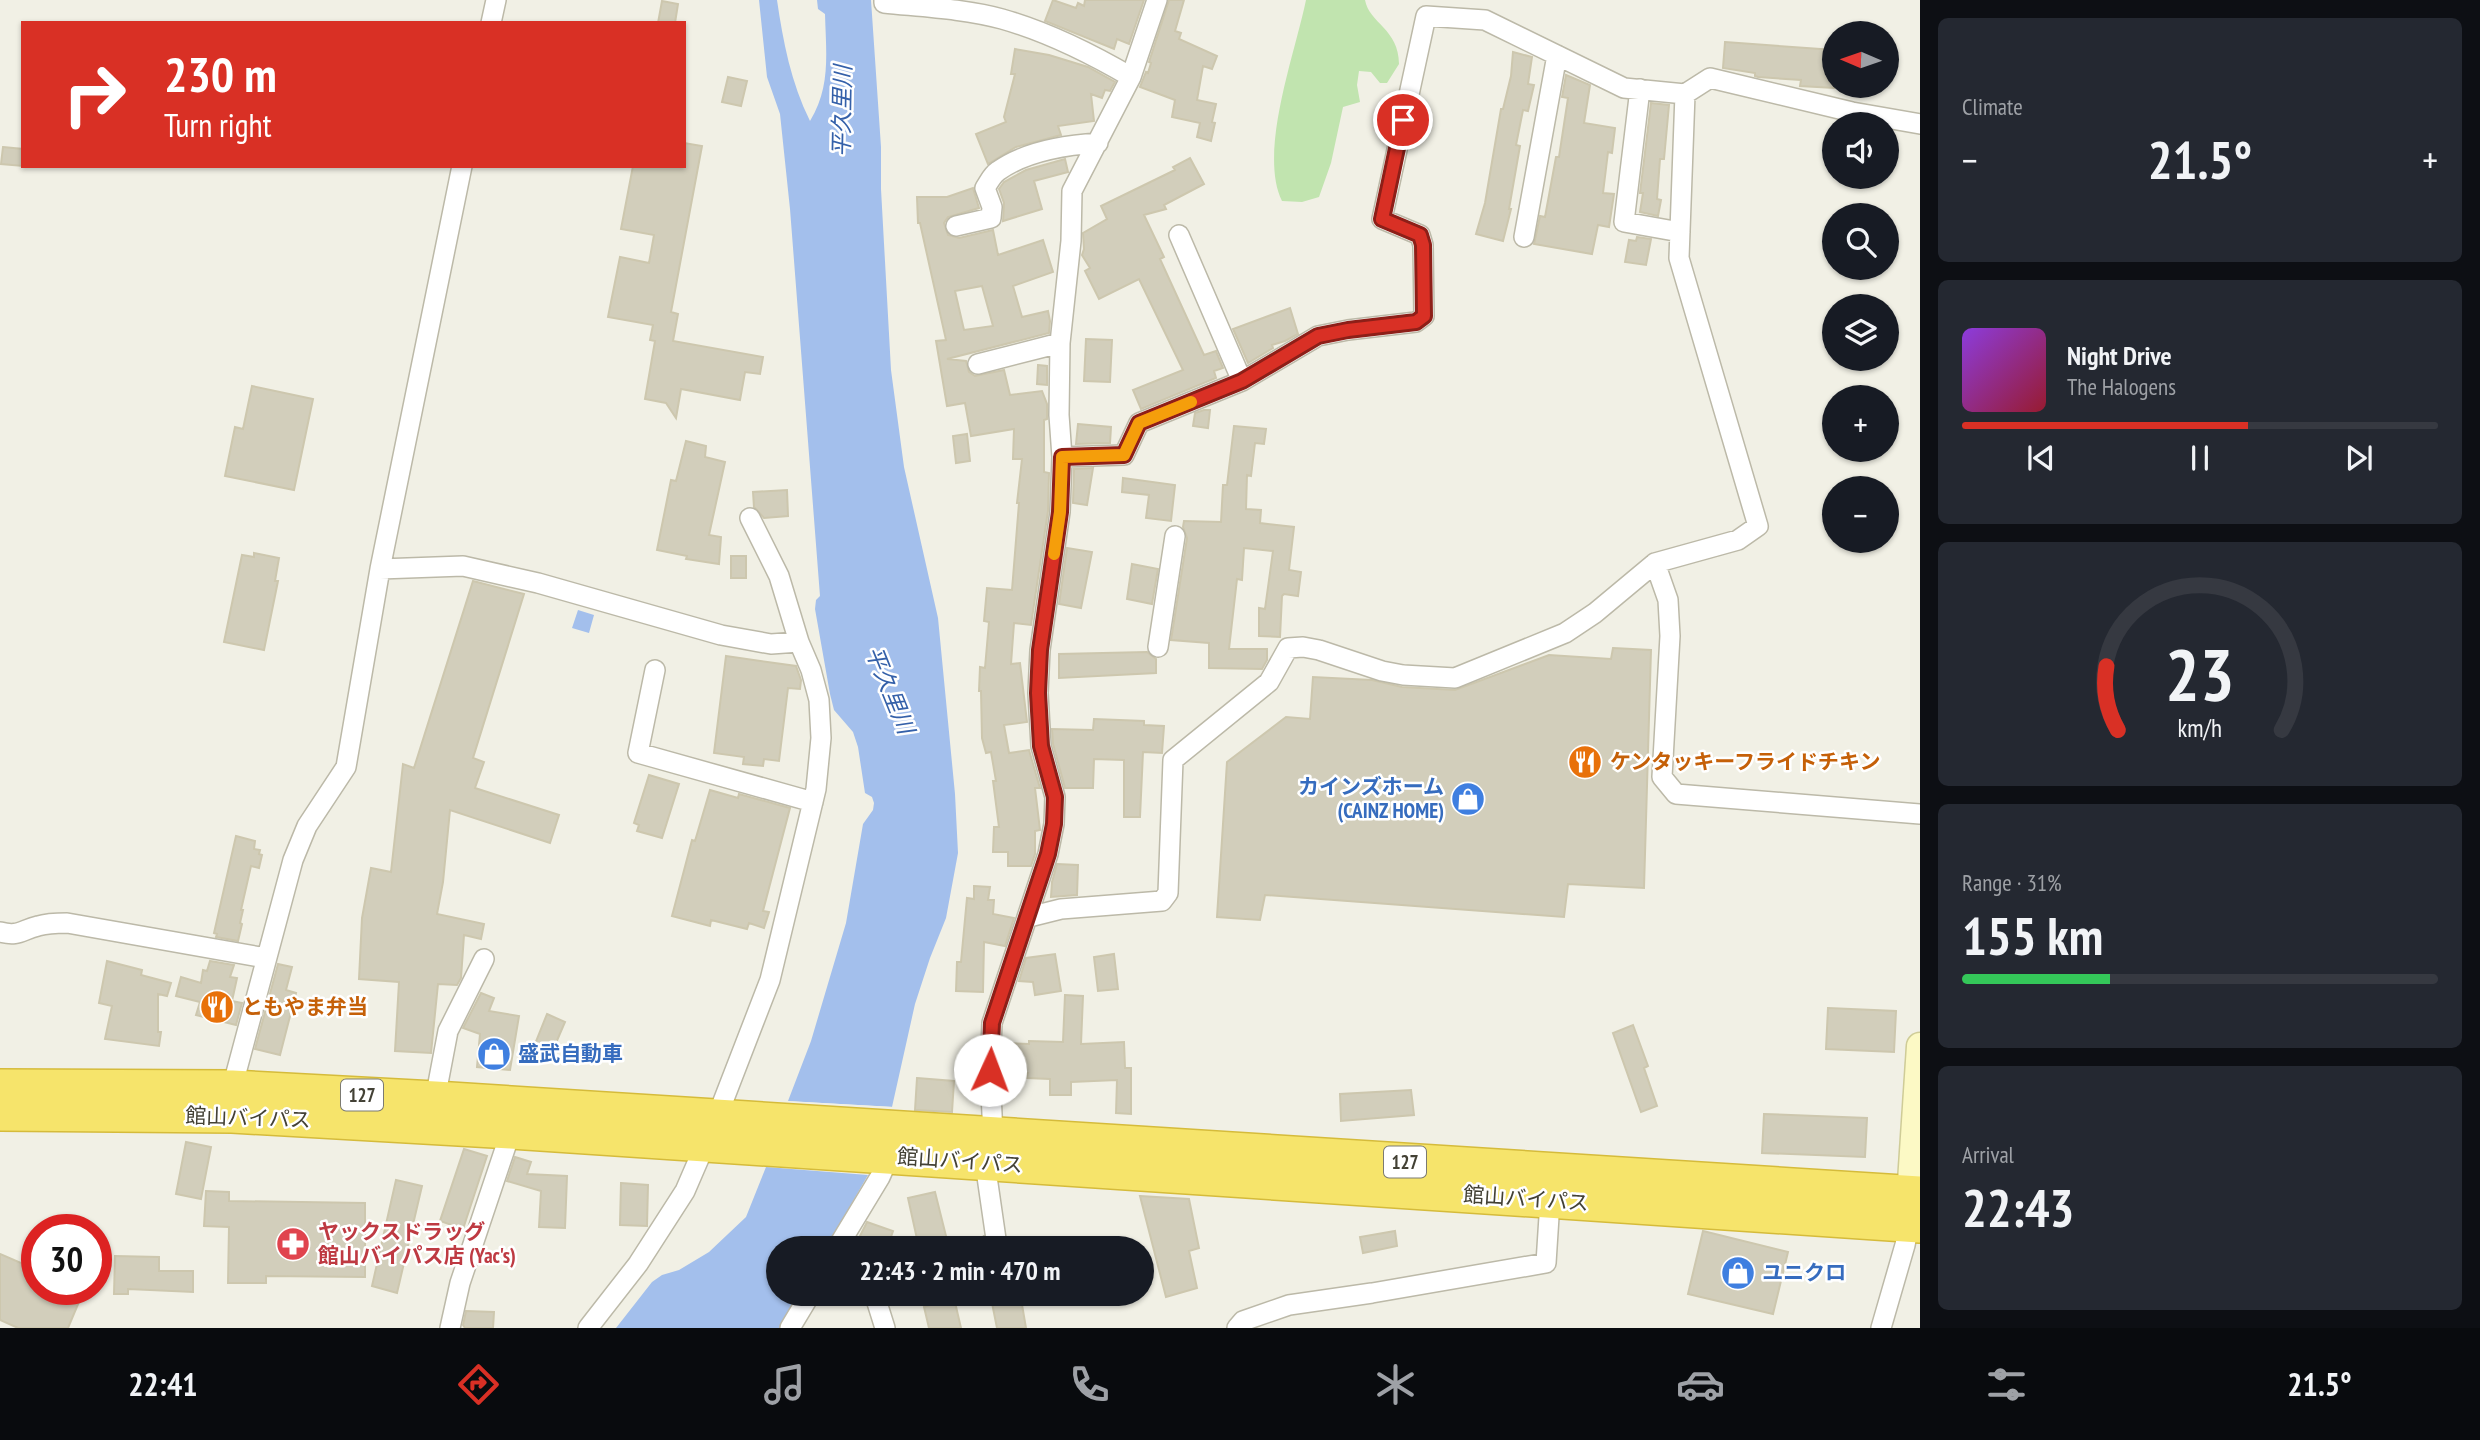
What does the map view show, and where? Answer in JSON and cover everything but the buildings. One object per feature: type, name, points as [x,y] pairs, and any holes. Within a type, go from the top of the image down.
[{"type":"highway","name":"館山バイパス","points":[[0,1087],[232,1088],[435,1099],[714,1131],[1915,1209]]},
{"type":"highway","name":"館山バイパス","points":[[0,1113],[232,1115],[511,1131],[714,1131]]},
{"type":"highway","name":"館山バイパス","points":[[989,1149],[1197,1175],[1550,1201],[1915,1209]]},
{"type":"street","points":[[491,21],[496,0]]},
{"type":"street","points":[[884,0],[884,3],[1002,19],[1076,46],[1131,77]]},
{"type":"street","points":[[996,1236],[989,1149],[992,1023],[1048,854],[1054,824],[1055,797],[1041,746],[1038,693],[1040,650],[1060,512],[1060,342],[1071,241],[1072,191],[1131,77],[1157,0]]},
{"type":"street","points":[[1062,457],[1124,455],[1139,423],[1242,381],[1318,336],[1416,322],[1424,316],[1423,245],[1420,235],[1382,219],[1426,16],[1485,20],[1624,88],[1685,94],[1710,78],[1852,113],[1920,124]]},
{"type":"street","points":[[1524,237],[1557,55]]},
{"type":"street","points":[[1640,89],[1624,222],[1680,232]]},
{"type":"street","points":[[1028,917],[1061,909],[1162,901],[1168,893],[1173,760],[1269,682],[1288,648],[1319,650],[1382,671],[1403,675],[1455,678],[1565,634],[1655,563],[1738,540],[1758,526],[1679,258],[1685,94]]},
{"type":"street","points":[[956,226],[991,218],[992,207],[985,188],[996,173],[1015,161],[1066,145],[1098,144]]},
{"type":"street","points":[[232,1088],[293,860],[307,826],[346,767],[380,569],[462,168]]},
{"type":"street","points":[[1179,235],[1242,381]]},
{"type":"street","points":[[978,364],[1060,342]]},
{"type":"street","points":[[588,1328],[638,1264],[672,1212],[714,1131],[770,980],[816,789],[821,738],[820,700],[779,576],[750,518]]},
{"type":"street","points":[[1158,647],[1175,536]]},
{"type":"street","points":[[1655,563],[1668,600],[1670,636],[1662,777],[1676,794],[1920,814]]},
{"type":"street","points":[[380,569],[463,566],[538,583],[721,635],[771,644],[799,642]]},
{"type":"street","points":[[655,670],[638,753],[813,802]]},
{"type":"street","points":[[0,932],[15,936],[35,926],[67,923],[266,958]]},
{"type":"street","points":[[435,1099],[448,1031],[484,959]]},
{"type":"street","points":[[1881,1328],[1915,1209],[1920,1046]]},
{"type":"street","points":[[450,1328],[460,1283],[511,1131]]},
{"type":"street","points":[[843,1236],[880,1177],[890,1142]]},
{"type":"street","points":[[1237,1328],[1243,1321],[1289,1305],[1546,1263],[1550,1201]]},
{"type":"street","points":[[790,1328],[803,1306]]},
{"type":"street","points":[[878,1306],[885,1328]]},
{"type":"green space","points":[[1306,0],[1365,0],[1372,15],[1394,42],[1399,64],[1387,83],[1380,83],[1371,72],[1359,71],[1357,85],[1360,102],[1343,107],[1331,163],[1319,197],[1302,202],[1282,201],[1276,181],[1276,130]]},
{"type":"water","name":"平久里川","points":[[759,0],[777,0],[789,62],[810,121],[821,95],[826,69],[825,14],[818,9],[817,0],[871,0],[891,370],[904,467],[938,618],[958,853],[946,918],[915,1004],[892,1107],[788,1101],[811,1041],[846,923],[863,824],[873,810],[874,803],[872,797],[865,793],[853,732],[834,710],[815,609],[816,600],[820,596],[790,209],[780,114],[767,77]]},
{"type":"water","points":[[578,610],[594,615],[589,633],[572,628]]},
{"type":"water","points":[[766,1167],[868,1175],[833,1236],[766,1236],[766,1306],[795,1306],[782,1328],[616,1328],[652,1282],[709,1252],[746,1217]]},
{"type":"pier","points":[[785,1101],[895,1107],[892,1111],[788,1105]]},
{"type":"slow traffic","points":[[1054,554],[1060,512],[1062,457],[1124,455],[1139,423],[1191,402]]},
{"type":"place","name":"ケンタッキーフライドチキン","points":[[1585,762]]},
{"type":"place","name":"カインズホーム (CAINZ HOME)","points":[[1468,799]]},
{"type":"place","name":"ともやま弁当","points":[[217,1007]]},
{"type":"place","name":"盛武自動車","points":[[494,1054]]},
{"type":"place","name":"ヤックスドラッグ 館山バイパス店 (Yac's)","points":[[293,1244]]},
{"type":"place","name":"ユニクロ","points":[[1738,1273]]},
{"type":"route","points":[[990,1070],[992,1023],[1048,854],[1054,824],[1055,797],[1041,746],[1038,693],[1040,650],[1060,512],[1062,457],[1124,455],[1139,423],[1242,381],[1318,336],[1416,322],[1424,316],[1423,245],[1420,235],[1382,219],[1403,120]]}]
